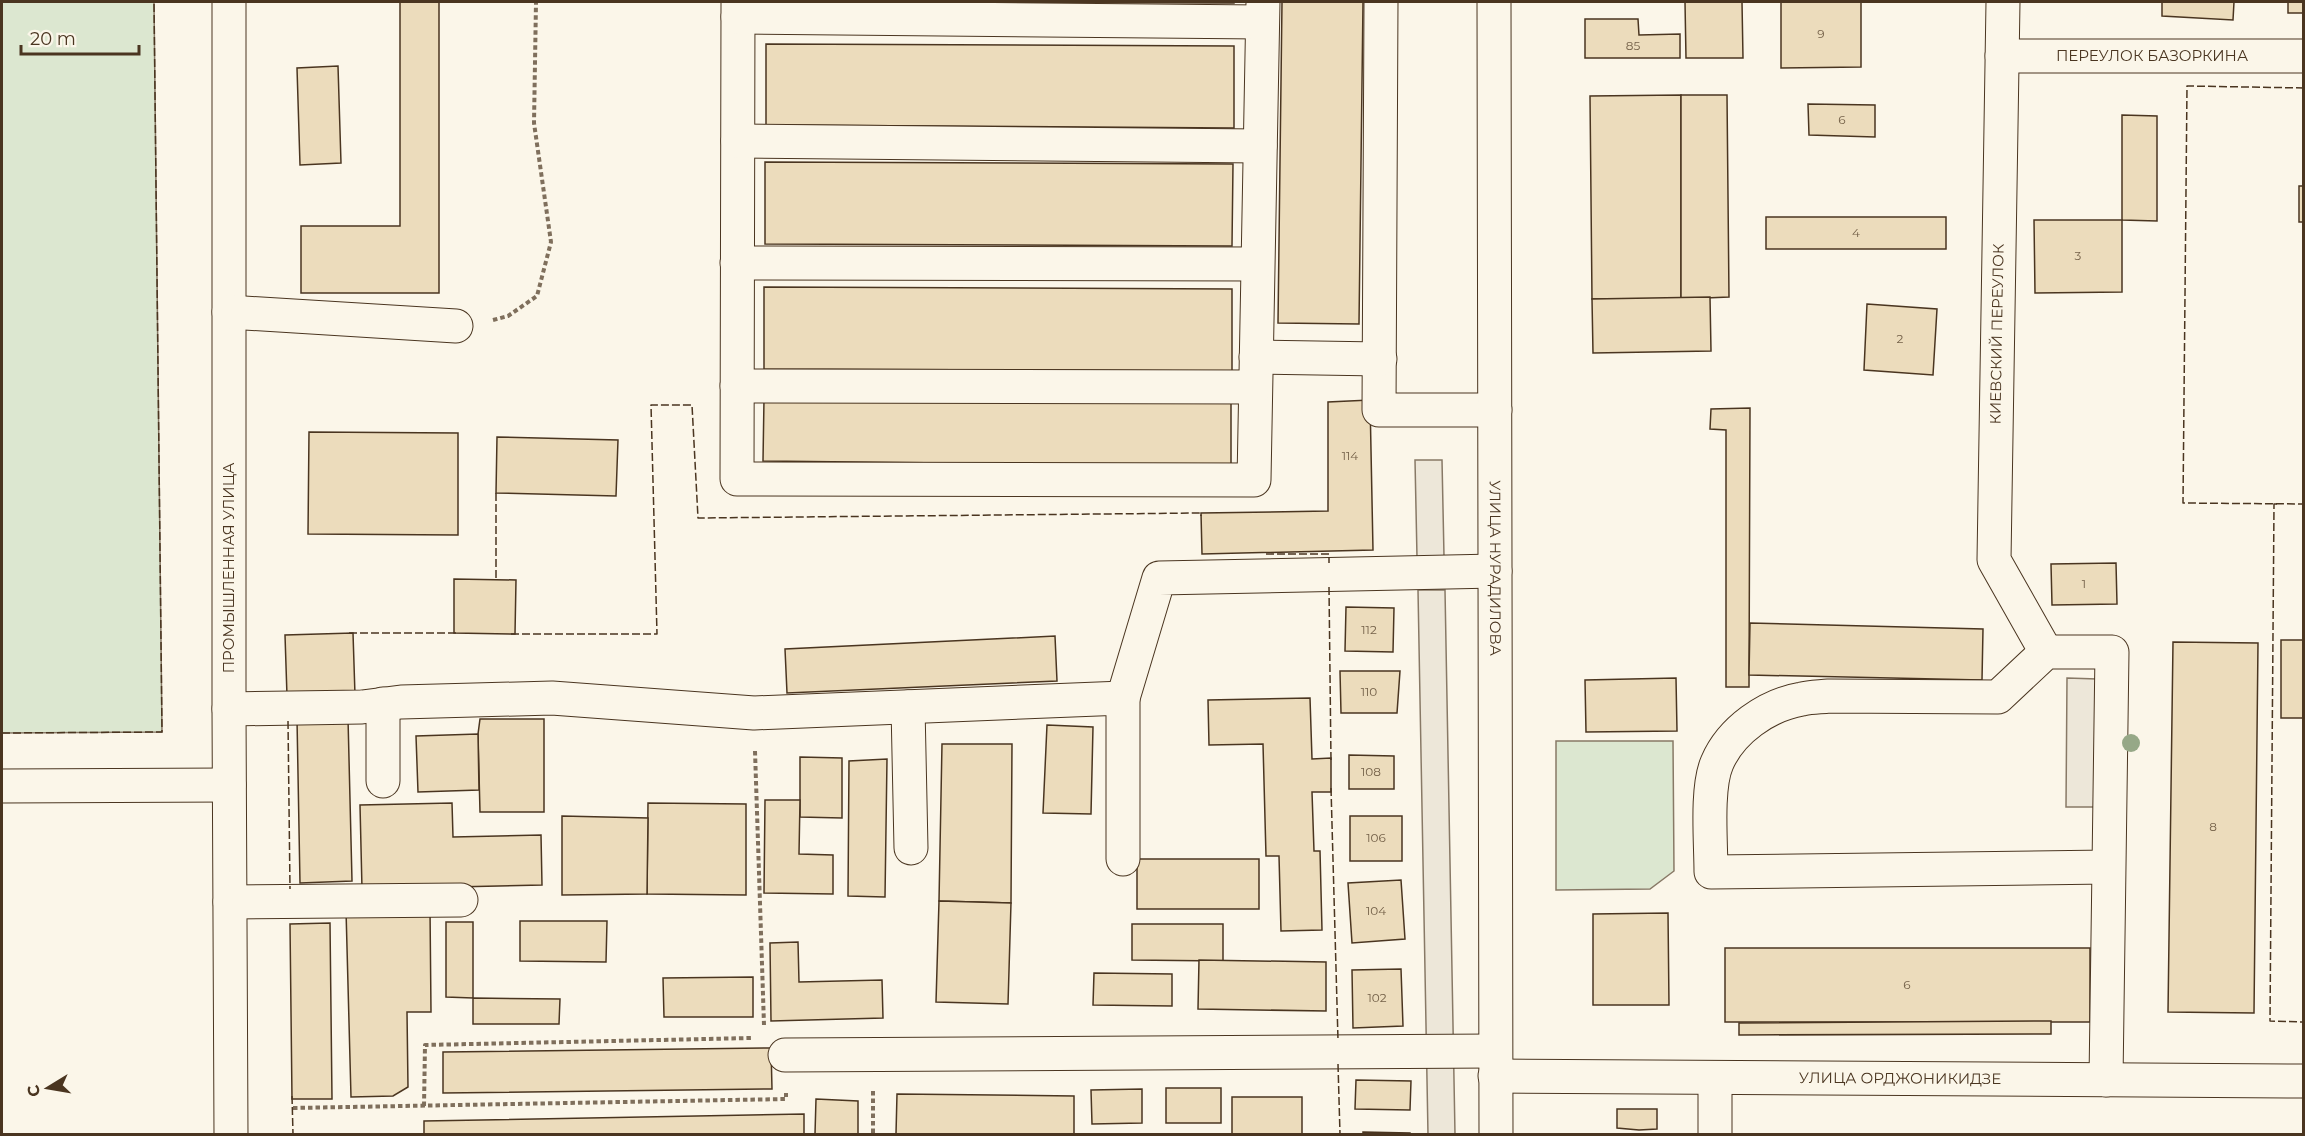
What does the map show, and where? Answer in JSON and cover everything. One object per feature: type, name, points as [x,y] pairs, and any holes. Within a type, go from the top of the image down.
[{"type":"street","name":"ПРОМЫШЛЕННАЯ УЛИЦА","points":[[229,2],[231,1134]]},
{"type":"street","points":[[1381,2],[1379,410],[1495,410]]},
{"type":"street","name":"УЛИЦА НУРАДИЛОВА","points":[[1494,2],[1496,1134]]},
{"type":"street","name":"КИЕВСКИЙ ПЕРЕУЛОК","points":[[2003,2],[1994,560],[2046,652]]},
{"type":"street","points":[[738,9],[1262,12],[1254,480],[737,479],[738,9]]},
{"type":"street","name":"ПЕРЕУЛОК БАЗОРКИНА","points":[[2002,56],[2304,56]]},
{"type":"street","points":[[738,141],[1260,146]]},
{"type":"street","points":[[737,263],[1257,264]]},
{"type":"street","points":[[229,312],[456,326]]},
{"type":"street","points":[[737,386],[1256,372],[1380,359]]},
{"type":"street","points":[[1123,859],[1123,698],[1159,578],[1495,572]]},
{"type":"street","points":[[2106,1080],[2112,652],[2046,652],[1998,697],[1829,696],[1801,699],[1776,707],[1749,722],[1728,743],[1716,763],[1711,787],[1711,872],[2108,867]]},
{"type":"street","points":[[229,709],[362,707],[401,702],[552,698],[603,704],[754,713],[1123,698]]},
{"type":"street","points":[[383,704],[383,781]]},
{"type":"street","points":[[908,707],[911,848]]},
{"type":"street","points":[[2,786],[229,785]]},
{"type":"street","points":[[230,902],[461,900]]},
{"type":"street","name":"УЛИЦА ОРДЖОНИКИДЗЕ","points":[[775,1047],[1495,1064],[1715,1078],[2304,1081]]},
{"type":"street","points":[[1715,1078],[1715,1134]]},
{"type":"path","points":[[456,326],[478,324],[508,316],[537,296],[551,242],[534,123],[536,2]]},
{"type":"path","points":[[292,1108],[786,1100],[775,1047],[754,713]]},
{"type":"path","points":[[424,1106],[425,1045],[775,1047]]},
{"type":"green space","points":[[2,2],[154,2],[162,732],[2,733]]},
{"type":"green space","points":[[1556,741],[1673,741],[1674,871],[1650,889],[1556,890]]},
{"type":"shaded area","points":[[1415,460],[1442,460],[1444,556],[1417,557]]},
{"type":"shaded area","points":[[1418,590],[1445,590],[1455,1134],[1428,1134]]},
{"type":"shaded area","points":[[2067,678],[2097,679],[2095,807],[2066,807]]},
{"type":"building","points":[[400,2],[439,2],[439,293],[301,293],[301,226],[400,226]]},
{"type":"building","points":[[966,2],[1234,2],[1234,3]]},
{"type":"building","points":[[1282,2],[1363,2],[1359,324],[1278,323]]},
{"type":"building","points":[[1685,2],[1742,2],[1743,58],[1686,58]]},
{"type":"building","points":[[1781,2],[1861,2],[1861,67],[1781,68]]},
{"type":"building","points":[[2162,2],[2234,2],[2233,20],[2162,16]]},
{"type":"building","points":[[2288,2],[2304,2],[2304,13],[2288,13]]},
{"type":"building","points":[[1585,19],[1638,19],[1639,35],[1680,34],[1680,58],[1585,58]]},
{"type":"building","points":[[766,44],[1234,46],[1234,128],[766,125]]},
{"type":"building","points":[[338,66],[341,163],[300,165],[297,68]]},
{"type":"building","points":[[1681,95],[1681,299],[1592,299],[1590,96]]},
{"type":"building","points":[[1681,95],[1727,95],[1729,297],[1681,299]]},
{"type":"building","points":[[1808,104],[1875,105],[1875,137],[1809,135]]},
{"type":"building","points":[[2122,115],[2157,116],[2157,221],[2122,220]]},
{"type":"building","points":[[765,162],[1233,164],[1232,246],[765,244]]},
{"type":"building","points":[[2299,186],[2304,186],[2304,222],[2299,222]]},
{"type":"building","points":[[1766,217],[1946,217],[1946,249],[1766,249]]},
{"type":"building","points":[[2034,220],[2122,220],[2122,292],[2035,293]]},
{"type":"building","points":[[764,287],[1232,289],[1232,371],[764,369]]},
{"type":"building","points":[[1710,297],[1711,351],[1593,353],[1592,299]]},
{"type":"building","points":[[1867,304],[1937,309],[1933,375],[1864,370]]},
{"type":"building","points":[[764,399],[1231,402],[1231,466],[763,461]]},
{"type":"building","points":[[1370,400],[1373,550],[1202,554],[1201,513],[1328,511],[1328,402]]},
{"type":"building","points":[[1750,408],[1749,687],[1726,687],[1726,430],[1710,429],[1711,409]]},
{"type":"building","points":[[309,432],[458,433],[458,535],[308,534]]},
{"type":"building","points":[[497,437],[618,440],[616,496],[496,493]]},
{"type":"building","points":[[2116,563],[2117,604],[2052,605],[2051,564]]},
{"type":"building","points":[[454,579],[516,580],[515,634],[454,633]]},
{"type":"building","points":[[1346,607],[1394,608],[1393,652],[1345,651]]},
{"type":"building","points":[[1750,623],[1983,629],[1982,680],[1749,675]]},
{"type":"building","points":[[353,633],[355,695],[287,696],[285,635]]},
{"type":"building","points":[[1055,636],[1057,681],[787,693],[785,649]]},
{"type":"building","points":[[2281,640],[2304,640],[2304,718],[2281,718]]},
{"type":"building","points":[[2173,642],[2258,643],[2254,1013],[2168,1012]]},
{"type":"building","points":[[1340,671],[1400,671],[1397,713],[1341,713]]},
{"type":"building","points":[[1676,678],[1677,731],[1586,732],[1585,680]]},
{"type":"building","points":[[1310,698],[1312,759],[1331,758],[1331,792],[1312,792],[1314,851],[1320,851],[1322,930],[1281,931],[1279,856],[1266,856],[1263,744],[1209,745],[1208,700]]},
{"type":"building","points":[[348,718],[352,881],[300,883],[297,719]]},
{"type":"building","points":[[480,719],[544,719],[544,812],[480,812],[478,734]]},
{"type":"building","points":[[1047,725],[1093,727],[1091,814],[1043,813]]},
{"type":"building","points":[[478,734],[479,790],[418,792],[416,736]]},
{"type":"building","points":[[942,744],[1012,744],[1011,903],[939,901]]},
{"type":"building","points":[[1349,755],[1394,756],[1394,789],[1349,789]]},
{"type":"building","points":[[800,757],[842,758],[842,818],[800,817]]},
{"type":"building","points":[[887,759],[885,897],[848,896],[849,761]]},
{"type":"building","points":[[765,800],[800,800],[799,854],[833,855],[833,894],[764,893]]},
{"type":"building","points":[[452,803],[453,837],[541,835],[542,885],[362,889],[360,805]]},
{"type":"building","points":[[648,803],[746,804],[746,895],[647,894]]},
{"type":"building","points":[[562,816],[648,818],[647,894],[562,895]]},
{"type":"building","points":[[1350,816],[1402,816],[1402,861],[1350,861]]},
{"type":"building","points":[[1137,859],[1259,859],[1259,909],[1137,909]]},
{"type":"building","points":[[1401,880],[1405,939],[1352,943],[1348,883]]},
{"type":"building","points":[[939,901],[1011,903],[1008,1004],[936,1002]]},
{"type":"building","points":[[430,909],[431,1012],[407,1012],[408,1087],[393,1096],[351,1097],[346,910]]},
{"type":"building","points":[[1668,913],[1669,1005],[1593,1005],[1593,914]]},
{"type":"building","points":[[520,921],[607,921],[606,962],[520,961]]},
{"type":"building","points":[[446,922],[473,922],[473,998],[446,997]]},
{"type":"building","points":[[330,923],[332,1099],[292,1099],[290,924]]},
{"type":"building","points":[[1132,924],[1223,924],[1223,961],[1132,960]]},
{"type":"building","points":[[798,942],[799,982],[882,980],[883,1018],[771,1021],[770,943]]},
{"type":"building","points":[[1725,948],[2090,948],[2090,1022],[1725,1022]]},
{"type":"building","points":[[1199,960],[1326,962],[1326,1011],[1198,1009]]},
{"type":"building","points":[[1401,969],[1403,1026],[1353,1028],[1352,970]]},
{"type":"building","points":[[1094,973],[1172,974],[1172,1006],[1093,1005]]},
{"type":"building","points":[[753,977],[753,1017],[664,1017],[663,978]]},
{"type":"building","points":[[473,998],[560,999],[559,1024],[473,1024]]},
{"type":"building","points":[[2051,1021],[2051,1034],[1739,1035],[1739,1023]]},
{"type":"building","points":[[771,1048],[772,1089],[443,1093],[443,1052]]},
{"type":"building","points":[[1356,1080],[1411,1081],[1410,1110],[1355,1109]]},
{"type":"building","points":[[1166,1088],[1221,1088],[1221,1123],[1166,1123]]},
{"type":"building","points":[[1142,1089],[1142,1123],[1092,1124],[1091,1090]]},
{"type":"building","points":[[897,1094],[1074,1096],[1074,1134],[896,1134]]},
{"type":"building","points":[[1232,1097],[1302,1097],[1302,1134],[1232,1134]]},
{"type":"building","points":[[816,1099],[858,1101],[858,1134],[815,1134]]},
{"type":"building","points":[[1617,1109],[1657,1109],[1657,1129],[1617,1128]]},
{"type":"building","points":[[804,1114],[804,1134],[424,1134],[424,1121]]},
{"type":"building","points":[[1363,1132],[1410,1133],[1410,1134],[1363,1134]]},
{"type":"fence","points":[[2,733],[162,732],[154,2]]},
{"type":"fence","points":[[2304,88],[2187,86],[2183,503],[2304,504]]},
{"type":"fence","points":[[511,634],[657,634],[651,405],[692,405],[698,518],[1201,513],[1201,516]]},
{"type":"fence","points":[[496,493],[496,579]]},
{"type":"fence","points":[[2277,504],[2274,504],[2270,1021],[2304,1022]]},
{"type":"fence","points":[[1266,554],[1329,554],[1329,563]]},
{"type":"fence","points":[[1329,587],[1331,761]]},
{"type":"fence","points":[[349,633],[457,633]]},
{"type":"fence","points":[[288,721],[290,889]]},
{"type":"fence","points":[[1331,788],[1338,1040]]},
{"type":"fence","points":[[1338,1064],[1340,1134]]},
{"type":"fence","points":[[292,1096],[293,1134]]}]
